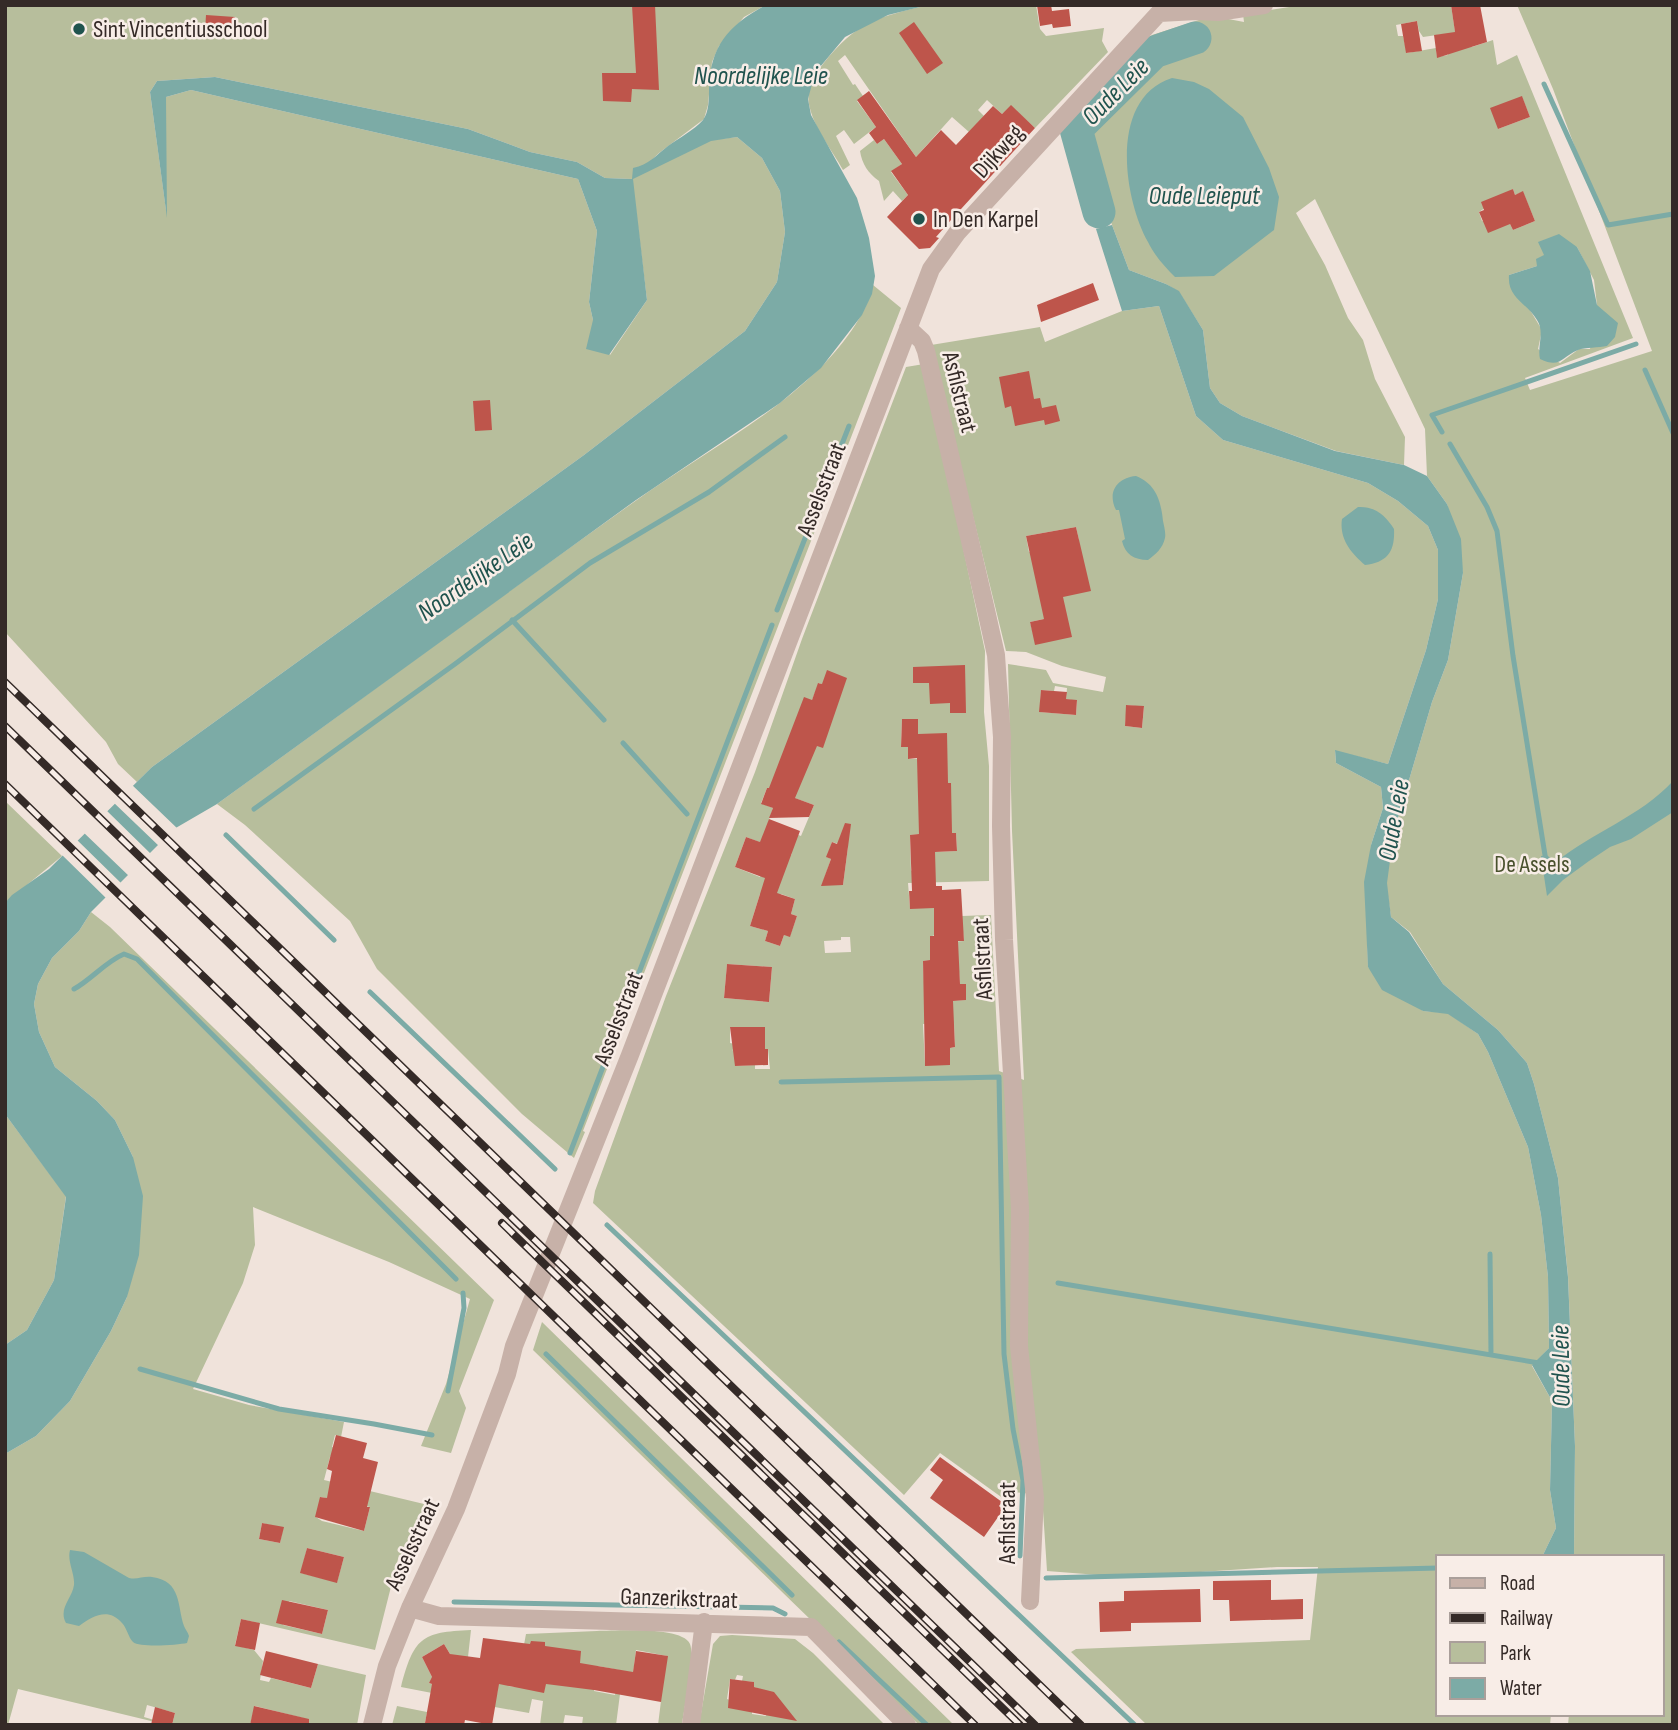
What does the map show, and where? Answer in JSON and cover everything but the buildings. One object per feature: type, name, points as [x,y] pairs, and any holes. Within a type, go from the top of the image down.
[{"type":"street","points":[[1148,14],[1218,12],[1264,5]]},
{"type":"street","name":"Dijkweg","points":[[908,328],[931,269],[957,233],[1148,14]]},
{"type":"street","name":"Asfilstraat","points":[[908,328],[922,341],[926,351],[996,655],[1002,737],[1004,940],[1020,1208],[1019,1346],[1035,1498],[1030,1601]]},
{"type":"street","name":"Asselsstraat","points":[[372,1725],[387,1666],[410,1608],[456,1509],[507,1374],[513,1346],[631,1055],[908,328]]},
{"type":"street","name":"Ganzerikstraat","points":[[410,1608],[439,1616],[704,1622],[811,1628],[907,1725]]},
{"type":"street","points":[[691,1725],[704,1622]]},
{"type":"green space","points":[[5,5],[766,5],[744,17],[719,46],[712,62],[704,119],[659,153],[633,178],[711,140],[737,137],[762,158],[780,191],[785,232],[777,282],[745,331],[584,455],[152,767],[137,782],[118,764],[106,742],[5,632]],"holes":[[[215,77],[468,129],[530,152],[577,162],[605,178],[632,179],[647,300],[610,355],[593,320],[589,302],[597,231],[578,179],[191,90],[166,97],[166,210],[150,92],[157,81]]]},
{"type":"green space","points":[[928,5],[1036,5],[1040,29],[1046,36],[1104,28],[1102,41],[1108,52],[1035,128],[1011,106],[1002,114],[987,100],[978,110],[984,116],[969,132],[952,117],[916,157],[845,55],[838,61],[863,96],[857,101],[876,127],[854,144],[844,130],[836,136],[850,165],[843,170],[811,113],[809,94],[814,78],[835,50],[858,30],[895,13]]},
{"type":"green space","name":"De Assels","points":[[1302,5],[1451,5],[1456,38],[1472,47],[1493,40],[1497,65],[1517,55],[1633,338],[1525,378],[1530,390],[1652,351],[1553,89],[1517,5],[1673,5],[1673,1725],[1568,1725],[1569,1716],[1664,1716],[1664,1555],[1574,1555],[1575,1446],[1568,1276],[1558,1178],[1534,1084],[1527,1063],[1498,1030],[1443,984],[1410,932],[1391,917],[1386,883],[1394,831],[1432,702],[1448,660],[1463,573],[1447,504],[1427,476],[1425,429],[1315,199],[1296,213],[1325,265],[1348,318],[1363,340],[1375,379],[1405,437],[1404,465],[1336,451],[1242,416],[1220,403],[1210,388],[1203,330],[1179,292],[1129,270],[1112,225],[1079,114],[1152,35],[1199,20],[1223,18],[1244,22],[1243,14]],"holes":[[[1417,21],[1423,37],[1444,34],[1448,55],[1437,57],[1436,48],[1407,53],[1403,36],[1398,36],[1396,25]],[[1522,97],[1530,117],[1498,129]],[[1513,189],[1515,195],[1523,192],[1535,221],[1513,230],[1510,224],[1489,219],[1482,221],[1479,212]],[[1539,242],[1577,247],[1594,280],[1597,305],[1590,349],[1579,349],[1560,363],[1538,349],[1542,330],[1509,275],[1537,266],[1545,255]]]},
{"type":"green space","points":[[884,139],[902,164],[891,172],[908,195],[902,201],[893,191],[884,201],[879,181],[866,168],[861,156],[860,151],[874,140],[877,144]]},
{"type":"green space","points":[[873,285],[901,308],[574,1158],[522,1114],[377,969],[350,921],[245,825],[217,804],[582,539],[776,406],[819,369],[844,341],[859,319]]},
{"type":"green space","points":[[1159,306],[1196,416],[1223,440],[1368,483],[1398,501],[1428,526],[1438,550],[1438,599],[1426,650],[1388,764],[1335,751],[1336,763],[1381,787],[1383,808],[1371,845],[1368,967],[1423,1011],[1448,1013],[1478,1034],[1528,1147],[1541,1215],[1548,1277],[1549,1348],[1532,1366],[1552,1401],[1550,1490],[1556,1528],[1543,1555],[1436,1555],[1436,1716],[1551,1716],[1550,1725],[1147,1725],[1071,1652],[1076,1649],[1310,1640],[1318,1567],[1277,1567],[1124,1577],[1047,1571],[1042,1495],[1014,1492],[1004,1499],[940,1453],[904,1495],[593,1203],[595,1191],[666,996],[755,772],[802,639],[906,367],[924,364],[985,651],[989,881],[908,883],[910,908],[962,907],[962,916],[991,915],[999,1071],[1024,1080],[1012,831],[1008,664],[1046,670],[1053,683],[1103,692],[1106,677],[1062,666],[1026,652],[1006,651],[931,345],[1040,327],[1045,342],[1122,311]],"holes":[[[1076,527],[1079,540],[1029,552],[1026,536]],[[1067,614],[1036,644],[1030,622]],[[819,683],[842,692],[797,717],[812,700]],[[1055,686],[1067,688],[1066,699],[1077,701],[1076,715],[1040,712],[1041,690],[1054,691]],[[1127,705],[1144,707],[1142,728],[1125,726]],[[902,719],[918,719],[918,734],[938,758],[909,759],[908,747],[901,746]],[[767,788],[814,805],[801,836],[768,823],[773,808],[761,803]],[[956,833],[957,851],[935,852],[911,871],[910,835]],[[746,837],[792,854],[763,870],[760,877],[735,867]],[[832,842],[848,847],[843,885],[822,885],[831,859],[827,857]],[[760,894],[779,900],[781,894],[795,899],[791,914],[797,916],[790,936],[784,935],[780,946],[765,941],[768,931],[750,926]],[[962,923],[964,941],[930,943],[930,937]],[[850,937],[851,952],[825,953],[824,941]],[[958,959],[960,984],[966,984],[966,1000],[925,1002],[923,961]],[[727,964],[772,967],[769,1002],[724,998]],[[954,1023],[955,1047],[950,1048],[950,1065],[925,1065],[923,1024]],[[730,1027],[764,1027],[765,1049],[768,1049],[770,1069],[755,1069],[755,1065],[735,1066],[735,1051],[732,1050],[735,1049],[735,1044],[730,1043]]]},
{"type":"green space","points":[[5,801],[62,856],[5,903]]},
{"type":"green space","points":[[91,912],[110,927],[494,1300],[459,1391],[466,1408],[451,1453],[421,1446],[446,1384],[470,1299],[389,1262],[253,1207],[255,1245],[243,1283],[193,1389],[249,1405],[344,1422],[341,1437],[335,1435],[332,1447],[340,1449],[330,1457],[324,1480],[424,1504],[412,1558],[399,1555],[375,1650],[241,1619],[235,1645],[254,1650],[263,1661],[260,1680],[269,1682],[271,1678],[311,1688],[318,1664],[366,1675],[357,1725],[301,1725],[303,1718],[255,1706],[250,1725],[172,1725],[175,1713],[147,1705],[144,1717],[171,1725],[158,1725],[151,1721],[18,1689],[8,1725],[5,1725],[5,1454],[36,1436],[70,1401],[111,1331],[127,1297],[133,1157],[115,1120],[97,1101],[55,1067],[39,1032],[34,1004],[38,984],[52,958],[79,931]],"holes":[[[321,1497],[370,1507],[364,1531],[322,1521],[316,1517]],[[262,1523],[283,1528],[280,1543],[259,1539]],[[307,1548],[344,1557],[337,1582],[301,1573]],[[289,1601],[328,1610],[322,1634],[283,1625]]]},
{"type":"green space","points":[[5,1114],[66,1196],[54,1280],[27,1330],[5,1345]]},
{"type":"green space","points":[[542,1322],[954,1725],[919,1725],[533,1350]]},
{"type":"green space","points":[[471,1630],[466,1675],[444,1644],[422,1657],[433,1679],[429,1683],[434,1685],[432,1693],[401,1687],[410,1658],[422,1641],[441,1633]]},
{"type":"green space","points":[[648,1631],[675,1634],[684,1638],[690,1644],[691,1659],[682,1725],[658,1725],[661,1701],[620,1694],[616,1725],[582,1725],[583,1717],[565,1715],[563,1725],[540,1725],[543,1701],[532,1699],[529,1713],[489,1706],[497,1694],[499,1677],[511,1668],[508,1686],[516,1687],[526,1634]],"holes":[[[636,1650],[667,1656],[633,1674]],[[598,1666],[619,1670],[615,1695],[594,1691]]]},
{"type":"green space","points":[[720,1636],[795,1639],[813,1653],[885,1725],[699,1725],[713,1644]],"holes":[[[737,1675],[743,1676],[742,1681],[754,1682],[754,1687],[770,1692],[766,1716],[752,1714],[752,1708],[729,1708],[730,1700],[727,1699],[730,1679],[735,1680]]]},
{"type":"green space","points":[[397,1706],[427,1712],[425,1723],[433,1725],[392,1725]]},
{"type":"water","name":"Noordelijke Leie","points":[[766,5],[928,5],[888,15],[845,37],[815,73],[808,99],[811,115],[857,198],[869,238],[875,276],[872,294],[862,315],[821,368],[780,403],[636,500],[217,804],[174,829],[91,912],[79,931],[52,958],[38,984],[34,1004],[39,1032],[55,1067],[97,1101],[115,1120],[133,1157],[143,1196],[139,1255],[127,1297],[111,1331],[70,1401],[36,1436],[5,1454],[5,1345],[27,1330],[54,1280],[66,1197],[5,1114],[5,903],[49,869],[152,767],[584,455],[745,331],[777,282],[785,232],[780,191],[762,158],[737,137],[711,141],[633,179],[647,300],[609,355],[586,349],[593,320],[589,302],[597,231],[578,179],[191,90],[166,97],[167,218],[150,92],[157,81],[215,77],[468,129],[530,152],[577,162],[605,178],[632,179],[633,168],[648,162],[703,120],[708,109],[713,61],[724,38],[742,21]]},
{"type":"water","name":"Oude Leieput","points":[[1172,78],[1194,82],[1209,89],[1243,117],[1269,168],[1279,197],[1274,230],[1214,276],[1175,277],[1150,247],[1132,200],[1127,151],[1130,127],[1138,106],[1152,89]]},
{"type":"water","points":[[1079,114],[1109,212],[1091,211],[1068,126]]},
{"type":"water","points":[[1112,225],[1129,270],[1179,291],[1203,330],[1210,388],[1220,403],[1242,416],[1335,451],[1404,465],[1427,476],[1447,504],[1461,539],[1463,573],[1448,660],[1432,702],[1394,831],[1387,883],[1391,917],[1409,932],[1443,984],[1498,1030],[1527,1063],[1534,1084],[1558,1178],[1568,1277],[1575,1446],[1574,1555],[1543,1555],[1556,1528],[1550,1490],[1552,1401],[1532,1365],[1549,1348],[1548,1277],[1541,1215],[1528,1147],[1478,1034],[1448,1014],[1423,1011],[1382,990],[1368,967],[1364,882],[1371,845],[1383,808],[1381,787],[1336,763],[1335,750],[1388,764],[1426,650],[1438,599],[1438,550],[1428,526],[1398,501],[1368,483],[1223,440],[1196,416],[1159,306],[1122,311],[1096,229]]},
{"type":"water","points":[[1559,234],[1577,247],[1590,271],[1597,305],[1618,323],[1615,337],[1607,346],[1581,349],[1552,363],[1540,359],[1539,325],[1533,314],[1514,295],[1509,275],[1537,266],[1536,259],[1544,255],[1538,242]]},
{"type":"water","points":[[1136,476],[1153,488],[1161,507],[1165,532],[1162,545],[1148,560],[1138,559],[1125,549],[1119,510],[1116,510],[1113,503],[1113,492],[1119,483]]},
{"type":"water","points":[[1358,507],[1370,508],[1379,513],[1394,529],[1393,543],[1385,558],[1365,565],[1347,545],[1342,533],[1342,519]]},
{"type":"water","points":[[1673,781],[1673,812],[1631,839],[1610,847],[1589,861],[1547,896],[1541,856],[1547,855],[1555,863],[1584,842],[1646,805]]},
{"type":"water","points":[[70,1550],[84,1552],[129,1578],[152,1577],[169,1584],[177,1596],[189,1636],[187,1643],[159,1646],[137,1644],[131,1640],[117,1618],[106,1614],[95,1616],[79,1626],[66,1623],[64,1608],[74,1585]]},
{"type":"pier","points":[[130,783],[179,830],[160,847],[112,801]]},
{"type":"pier","points":[[105,809],[152,855],[130,877],[82,831]]},
{"type":"pier","points":[[75,838],[123,885],[108,900],[60,853]]},
{"type":"waterway","name":"Oude Leie","points":[[1099,212],[1076,129],[1154,52],[1195,38]]},
{"type":"waterway","points":[[1544,84],[1608,225],[1673,214]]},
{"type":"waterway","points":[[1442,432],[1432,415],[1636,344]]},
{"type":"waterway","points":[[1645,370],[1673,433]]},
{"type":"waterway","points":[[777,610],[849,426]]},
{"type":"waterway","points":[[254,809],[590,563],[709,492],[785,437]]},
{"type":"waterway","points":[[1450,444],[1487,507],[1497,531],[1513,656],[1545,855]]},
{"type":"waterway","points":[[512,620],[604,720]]},
{"type":"waterway","points":[[570,1153],[772,625]]},
{"type":"waterway","points":[[623,743],[687,814]]},
{"type":"waterway","points":[[226,835],[334,940]]},
{"type":"waterway","points":[[74,989],[124,954],[137,959],[456,1279]]},
{"type":"waterway","points":[[370,992],[555,1169]]},
{"type":"waterway","points":[[781,1082],[999,1077],[1004,1354],[1013,1429],[1023,1480],[1020,1556]]},
{"type":"waterway","points":[[607,1225],[1135,1725]]},
{"type":"waterway","points":[[1490,1254],[1491,1355]]},
{"type":"waterway","points":[[1058,1283],[1539,1363]]},
{"type":"waterway","points":[[448,1391],[464,1308],[463,1293]]},
{"type":"waterway","points":[[546,1354],[792,1595]]},
{"type":"waterway","points":[[140,1369],[279,1409],[432,1435]]},
{"type":"waterway","points":[[1046,1578],[1436,1568]]},
{"type":"waterway","points":[[454,1602],[773,1608],[785,1614]]},
{"type":"waterway","points":[[839,1642],[927,1725]]},
{"type":"railway","points":[[5,682],[1081,1725]]},
{"type":"railway","points":[[5,726],[1035,1725]]},
{"type":"railway","points":[[5,784],[975,1725]]},
{"type":"railway","points":[[502,1223],[1020,1725]]},
{"type":"place","name":"Sint Vincentiusschool","points":[[79,29]]},
{"type":"place","name":"In Den Karpel","points":[[919,219]]}]
